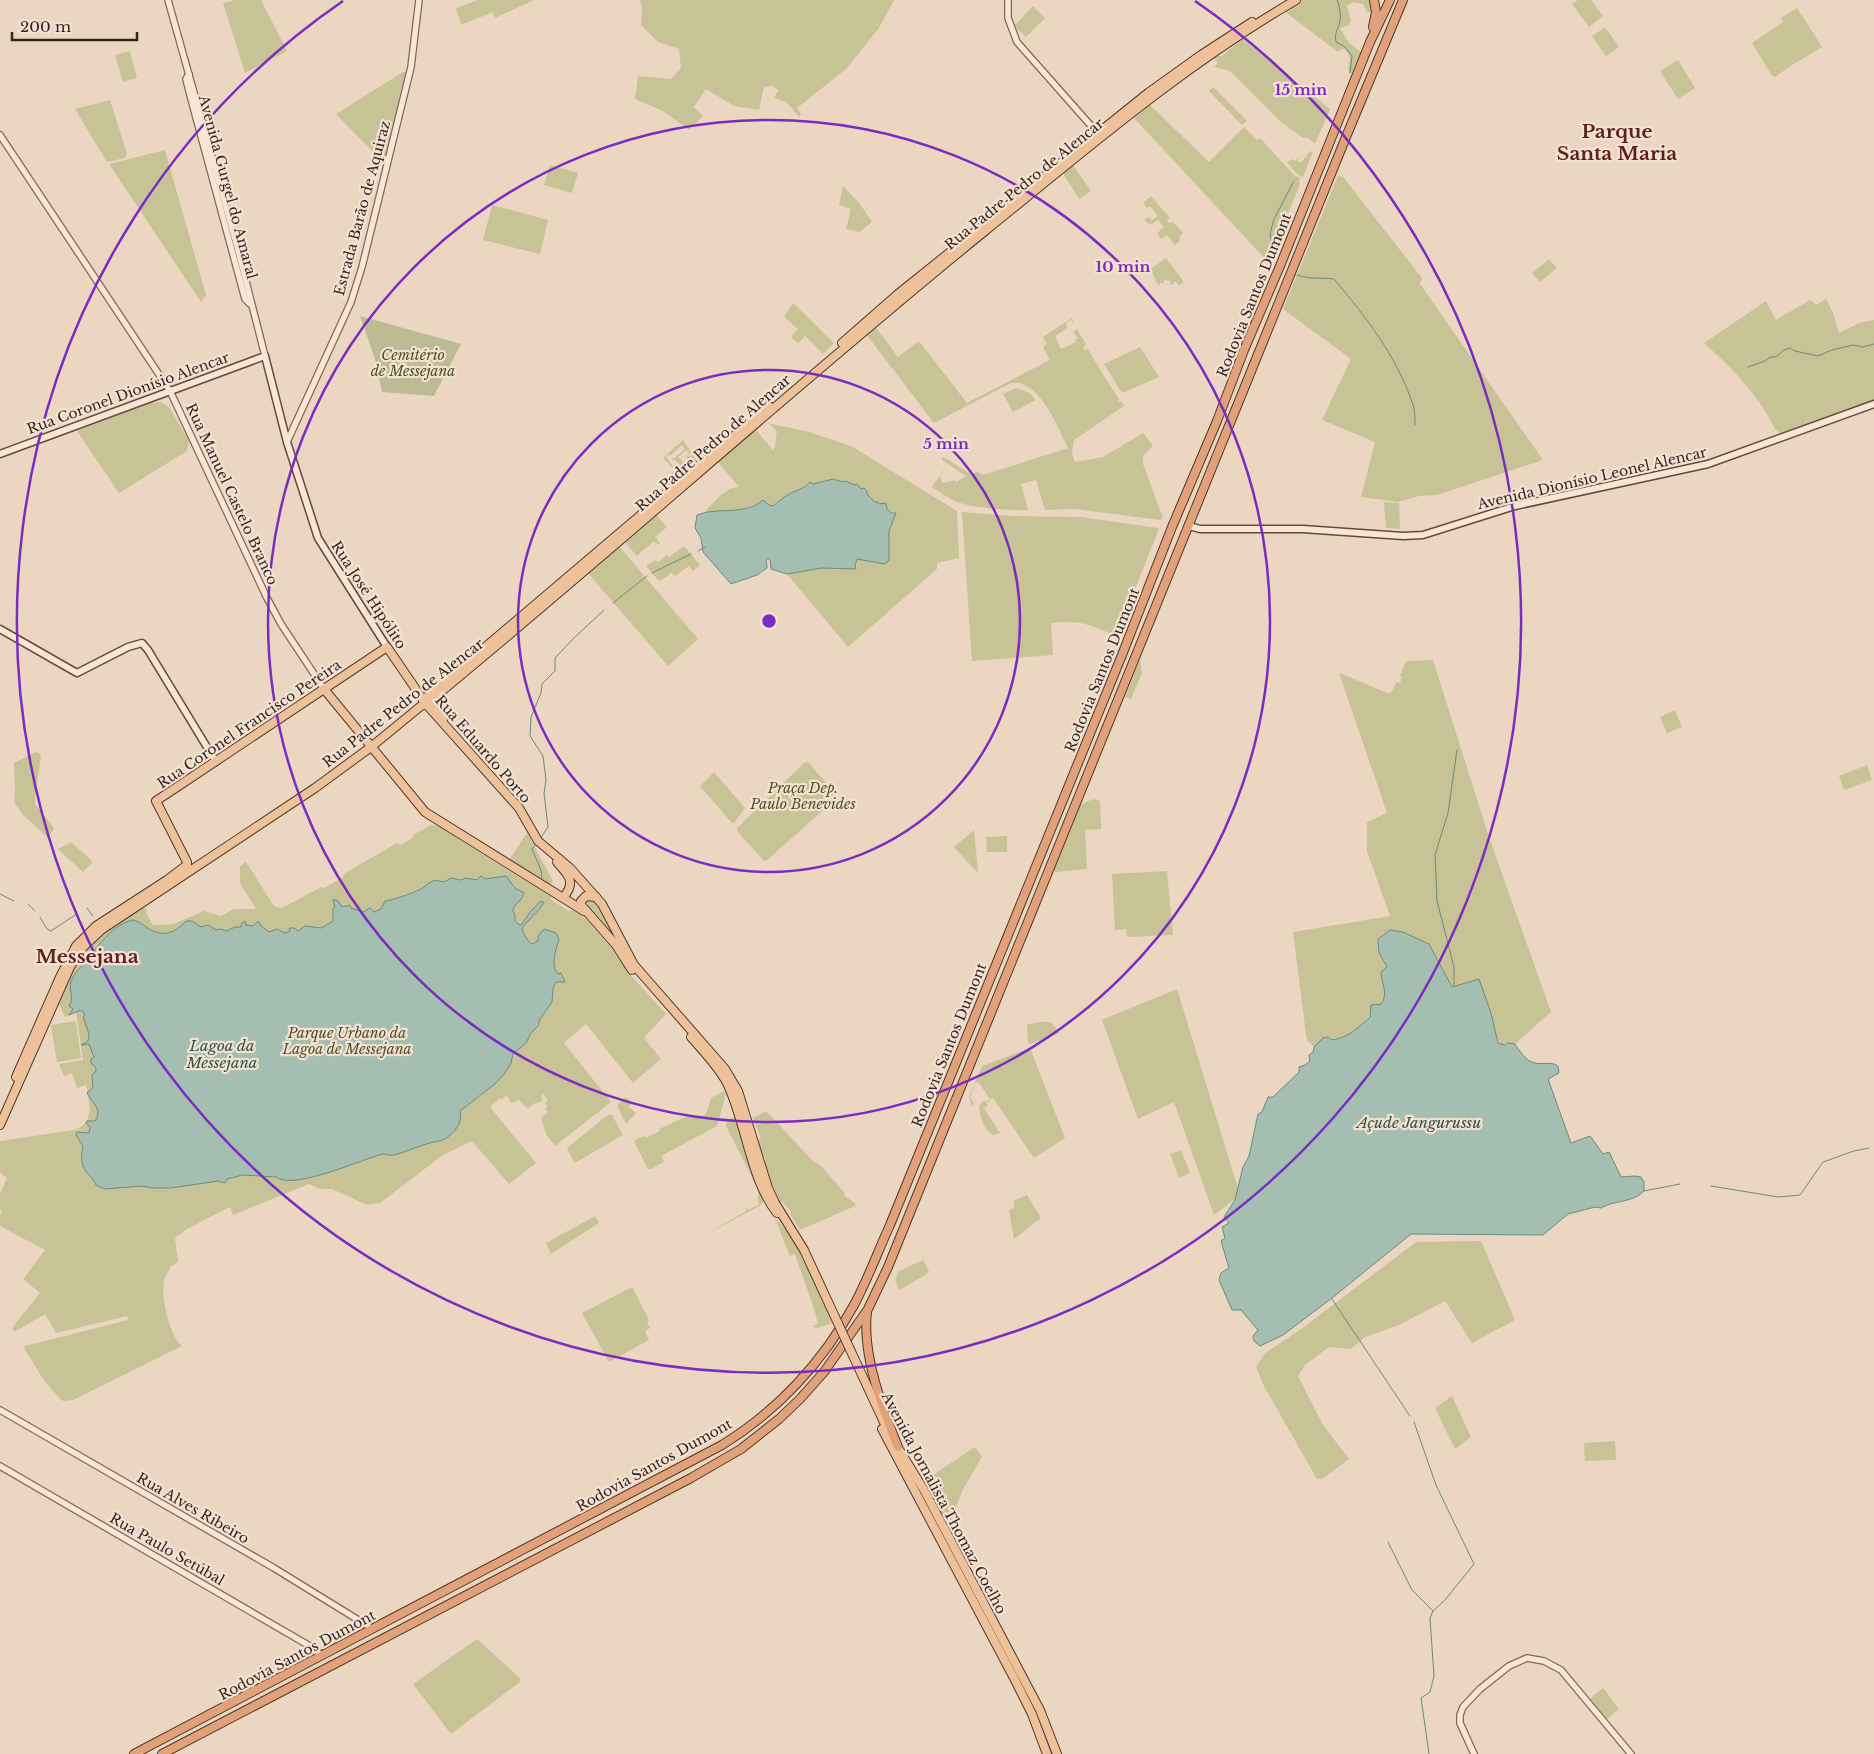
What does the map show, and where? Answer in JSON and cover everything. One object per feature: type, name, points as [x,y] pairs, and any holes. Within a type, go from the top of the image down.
[{"type":"highway","points":[[1370,42],[1376,12],[1374,0]]},
{"type":"highway","name":"Rodovia Santos Dumont","points":[[134,1754],[729,1441],[773,1407],[798,1382],[833,1339],[854,1305],[890,1225],[1370,42],[1390,0]]},
{"type":"highway","name":"Rodovia Santos Dumont","points":[[162,1754],[728,1458],[779,1419],[800,1400],[834,1360],[868,1309],[888,1267],[1403,0]]},
{"type":"highway","points":[[868,1309],[866,1325],[868,1348],[885,1413],[898,1447]]},
{"type":"main road","name":"Rua Padre Pedro de Alencar","points":[[1203,58],[1287,0]]},
{"type":"main road","name":"Rua Padre Pedro de Alencar","points":[[142,900],[313,789],[371,746],[427,701],[855,335],[984,228],[1189,67],[1296,0]]},
{"type":"main road","name":"Avenida Gurgel do Amaral","points":[[265,356],[287,442]]},
{"type":"main road","name":"Rua Coronel Dionísio Alencar","points":[[0,454],[265,356]]},
{"type":"main road","name":"Avenida Dionísio Leonel Alencar","points":[[1189,526],[1200,529],[1303,529],[1403,536],[1423,535],[1515,506],[1708,464],[1874,404]]},
{"type":"main road","name":"Rua José Hipólito","points":[[287,442],[322,548],[387,647],[447,727]]},
{"type":"main road","points":[[0,629],[77,673],[140,643],[144,644],[216,762]]},
{"type":"main road","name":"Rua Coronel Francisco Pereira","points":[[142,900],[187,864],[156,801],[387,647]]},
{"type":"main road","name":"Avenida Jornalista Thomaz Coelho","points":[[324,689],[425,812],[587,914],[616,945],[632,970],[723,1077],[730,1090],[765,1196],[800,1250],[828,1304]]},
{"type":"main road","name":"Rua Eduardo Porto","points":[[447,727],[519,808],[533,834],[544,848],[570,868],[596,897]]},
{"type":"main road","points":[[544,848],[569,876],[571,883],[566,894]]},
{"type":"main road","points":[[587,914],[580,905],[581,901],[588,895],[596,897]]},
{"type":"main road","name":"Avenida Jornalista Thomaz Coelho","points":[[596,897],[602,904],[634,965],[711,1052],[734,1082],[768,1188],[804,1250],[886,1439],[1019,1679]]},
{"type":"main road","points":[[0,1113],[42,1014],[72,952],[81,940],[96,926],[142,900]]},
{"type":"main road","points":[[0,1125],[74,961],[88,941],[142,900]]},
{"type":"main road","name":"Avenida Jornalista Thomaz Coelho","points":[[853,1361],[882,1420],[924,1490],[1057,1754]]},
{"type":"main road","name":"Avenida Jornalista Thomaz Coelho","points":[[1036,1712],[1047,1754]]},
{"type":"street","name":"Avenida Gurgel do Amaral","points":[[168,0],[189,74],[186,79],[193,107],[245,299],[252,306],[265,356]]},
{"type":"street","name":"Estrada Barão de Aquiraz","points":[[287,442],[350,302],[362,267],[411,67],[418,0]]},
{"type":"street","points":[[1008,0],[1008,18],[1014,37],[1100,135]]},
{"type":"street","name":"Rua Manuel Castelo Branco","points":[[0,135],[170,391],[267,598],[281,624],[324,689]]},
{"type":"street","name":"Rua Alves Ribeiro","points":[[0,1410],[274,1568],[373,1629]]},
{"type":"street","name":"Rua Paulo Setúbal","points":[[0,1466],[315,1649],[321,1655]]},
{"type":"street","points":[[1474,1754],[1460,1721],[1460,1713],[1465,1704],[1489,1682],[1518,1661],[1527,1658],[1544,1661],[1563,1672],[1631,1754]]},
{"type":"green space","points":[[235,0],[261,0],[287,51],[245,73],[223,3]]},
{"type":"green space","points":[[478,0],[534,0],[495,18],[493,12],[461,25],[456,8]]},
{"type":"green space","points":[[640,0],[894,0],[879,28],[846,69],[797,108],[801,114],[799,117],[786,102],[774,98],[778,90],[773,86],[764,87],[759,110],[734,106],[706,89],[694,107],[703,116],[689,130],[663,111],[635,99],[638,76],[671,79],[681,68],[679,49],[658,42],[641,25],[642,6]]},
{"type":"green space","points":[[1302,0],[1372,0],[1374,6],[1372,15],[1371,12],[1367,12],[1363,4],[1353,2],[1347,6],[1351,21],[1349,25],[1341,28],[1341,30],[1349,43],[1361,52],[1351,74],[1348,69],[1350,58],[1345,49],[1338,52],[1284,11]]},
{"type":"green space","points":[[1578,0],[1591,0],[1603,16],[1589,27],[1572,4]]},
{"type":"green space","points":[[1033,6],[1045,18],[1026,37],[1014,26]]},
{"type":"green space","points":[[1797,8],[1822,47],[1775,77],[1772,76],[1752,43],[1783,22],[1781,18]]},
{"type":"green space","points":[[1605,27],[1619,47],[1606,56],[1592,36]]},
{"type":"green space","points":[[1242,39],[1330,109],[1315,144],[1281,122],[1230,71],[1214,67],[1218,63],[1214,58],[1210,60],[1216,56],[1222,56]]},
{"type":"green space","points":[[130,51],[137,78],[123,82],[115,55]]},
{"type":"green space","points":[[1678,60],[1695,88],[1678,99],[1660,71]]},
{"type":"green space","points":[[403,72],[406,72],[385,162],[383,162],[336,114]]},
{"type":"green space","points":[[1213,87],[1247,121],[1242,125],[1209,91]]},
{"type":"green space","points":[[110,100],[127,154],[125,158],[107,162],[75,109]]},
{"type":"green space","points":[[1150,105],[1209,162],[1244,127],[1257,140],[1260,138],[1294,175],[1300,178],[1300,184],[1268,262],[1134,118]]},
{"type":"green space","points":[[165,150],[206,295],[201,302],[109,164]]},
{"type":"green space","points":[[1311,151],[1313,152],[1303,177],[1300,176],[1287,162],[1292,159],[1295,161],[1299,157],[1297,160],[1299,163]]},
{"type":"green space","points":[[550,165],[578,173],[572,193],[544,185]]},
{"type":"green space","points":[[1073,165],[1091,191],[1079,199],[1063,173]]},
{"type":"green space","points":[[1338,176],[1343,177],[1422,278],[1420,284],[1543,460],[1437,495],[1419,496],[1398,502],[1361,497],[1375,442],[1322,420],[1351,359],[1283,309]]},
{"type":"green space","points":[[843,186],[860,204],[872,222],[859,232],[846,229],[851,209],[839,205]]},
{"type":"green space","points":[[1151,196],[1170,218],[1167,220],[1169,223],[1173,222],[1183,233],[1179,237],[1180,241],[1175,245],[1167,235],[1161,239],[1157,233],[1164,227],[1158,220],[1150,225],[1144,220],[1148,217],[1153,220],[1158,216],[1150,206],[1147,208],[1143,203]]},
{"type":"green space","points":[[492,205],[548,220],[540,254],[483,240]]},
{"type":"green space","points":[[1166,258],[1184,282],[1178,286],[1178,283],[1174,282],[1173,285],[1170,284],[1171,281],[1164,280],[1164,283],[1160,283],[1159,286],[1151,271],[1148,271]]},
{"type":"green space","points":[[1549,259],[1557,268],[1540,282],[1532,273]]},
{"type":"green space","points":[[1826,299],[1834,315],[1839,333],[1859,323],[1874,320],[1874,401],[1787,433],[1780,433],[1775,429],[1753,393],[1725,362],[1704,343],[1766,301],[1776,320],[1810,300],[1816,305]]},
{"type":"green space","points":[[793,303],[834,343],[823,354],[805,336],[798,343],[791,337],[798,329],[784,317]]},
{"type":"green space","name":"Cemitério de Messejana","points":[[360,316],[461,344],[434,396],[382,392],[375,359]]},
{"type":"green space","points":[[1072,318],[1074,323],[1071,320],[1066,323],[1067,328],[1055,336],[1061,349],[1076,342],[1075,340],[1078,338],[1073,332],[1077,329],[1086,344],[1083,350],[1088,349],[1119,399],[1118,402],[1121,401],[1124,406],[1074,440],[1072,454],[1075,462],[1103,457],[1143,433],[1153,446],[1143,456],[1143,464],[1163,518],[1160,520],[1074,509],[1045,510],[1036,480],[1021,484],[1028,510],[1003,510],[975,506],[960,503],[942,494],[932,487],[947,465],[940,477],[943,483],[955,480],[956,482],[966,476],[942,460],[943,457],[973,475],[976,471],[983,475],[1068,448],[1053,417],[1039,396],[1030,388],[1021,384],[1011,383],[934,423],[866,334],[875,326],[898,357],[919,341],[967,403],[1050,360],[1043,347],[1047,344],[1043,337]]},
{"type":"green space","points":[[1140,347],[1159,377],[1122,393],[1104,364]]},
{"type":"green space","points":[[1016,388],[1030,393],[1036,400],[1013,412],[1003,394]]},
{"type":"green space","points":[[161,402],[169,407],[189,441],[187,451],[119,493],[77,431],[151,403]]},
{"type":"green space","points":[[768,423],[809,432],[851,446],[957,511],[959,558],[937,563],[937,569],[848,647],[787,574],[822,568],[856,569],[857,559],[876,562],[889,554],[889,531],[895,513],[887,509],[885,503],[875,502],[867,494],[865,488],[861,489],[846,481],[833,479],[789,494],[785,499],[773,506],[757,503],[740,511],[704,513],[724,493],[739,487],[717,461],[755,429],[773,450],[777,432]]},
{"type":"green space","points":[[683,440],[697,461],[691,466],[686,455],[692,457],[686,450],[678,457],[689,468],[685,471],[675,460],[672,460],[685,449],[682,445],[670,456],[669,454],[666,457],[678,473],[673,477],[671,474],[674,470],[663,458]]},
{"type":"green space","points":[[1384,502],[1399,503],[1400,529],[1386,528]]},
{"type":"green space","points":[[962,512],[1011,516],[1081,517],[1159,529],[1116,636],[1099,628],[1084,624],[1070,622],[1051,623],[1053,655],[972,661]]},
{"type":"green space","points":[[655,513],[667,527],[655,537],[660,543],[658,545],[654,541],[637,556],[623,540]]},
{"type":"green space","points":[[618,545],[698,639],[668,666],[587,572]]},
{"type":"green space","points":[[684,546],[700,565],[693,571],[689,566],[675,576],[670,572],[668,576],[659,581],[646,566],[655,560],[658,562],[667,555],[669,557]]},
{"type":"green space","points":[[1140,659],[1142,673],[1131,699],[1125,697]]},
{"type":"green space","points":[[1433,660],[1489,837],[1551,1012],[1515,1044],[1502,1044],[1495,1035],[1491,1013],[1452,987],[1429,944],[1383,934],[1378,939],[1378,947],[1381,958],[1387,967],[1381,977],[1384,987],[1383,1001],[1381,1004],[1374,1004],[1367,1020],[1349,1035],[1333,1039],[1324,1038],[1314,1047],[1307,1040],[1293,932],[1390,916],[1367,851],[1367,822],[1387,813],[1340,673],[1390,694],[1397,682],[1400,683],[1402,677],[1400,676],[1406,661]]},
{"type":"green space","points":[[1675,710],[1682,727],[1667,733],[1660,717]]},
{"type":"green space","points":[[36,752],[41,756],[35,804],[54,828],[48,838],[23,815],[14,802],[14,763]]},
{"type":"green space","name":"Praça Dep. Paulo Benevides","points":[[805,762],[808,762],[836,794],[837,798],[766,861],[763,860],[737,831],[737,828]]},
{"type":"green space","points":[[1867,765],[1872,780],[1844,790],[1839,776]]},
{"type":"green space","points":[[714,772],[745,808],[734,823],[700,786]]},
{"type":"green space","points":[[1093,799],[1100,801],[1101,829],[1085,830],[1087,869],[1055,872],[1054,870],[1080,805]]},
{"type":"green space","name":"Parque Urbano da Lagoa de Messejana","points":[[431,825],[447,830],[455,837],[550,896],[553,901],[569,911],[573,910],[586,919],[612,949],[627,971],[666,1014],[644,1038],[661,1059],[633,1083],[586,1024],[564,1043],[611,1102],[555,1146],[546,1134],[541,1118],[548,1112],[545,1109],[548,1106],[545,1103],[548,1100],[542,1093],[543,1101],[533,1104],[528,1109],[519,1100],[511,1103],[507,1095],[501,1100],[500,1098],[490,1107],[536,1163],[509,1184],[472,1141],[443,1155],[380,1203],[367,1205],[332,1189],[320,1189],[309,1184],[233,1215],[230,1207],[185,1230],[175,1238],[178,1262],[171,1266],[163,1288],[167,1316],[173,1334],[182,1346],[73,1400],[61,1400],[43,1379],[24,1348],[25,1346],[128,1319],[127,1316],[56,1333],[45,1314],[14,1332],[12,1328],[40,1293],[23,1279],[45,1250],[0,1226],[2,1211],[0,1210],[0,1194],[7,1178],[0,1172],[0,1141],[74,1130],[86,1122],[89,1105],[86,1085],[77,1088],[72,1073],[64,1076],[59,1064],[83,1060],[76,1012],[65,1017],[60,1006],[57,1004],[79,958],[103,932],[142,906],[148,911],[146,913],[153,925],[173,924],[204,911],[221,916],[234,909],[256,909],[240,883],[240,866],[246,862],[274,906],[282,908],[342,878],[345,873],[397,843],[401,845],[413,838],[413,835]]},
{"type":"green space","points":[[974,830],[978,871],[977,872],[954,847]]},
{"type":"green space","points":[[527,833],[553,881],[549,886],[509,860]]},
{"type":"green space","points":[[1007,836],[1007,852],[987,852],[986,837]]},
{"type":"green space","points":[[71,842],[92,861],[83,872],[58,849]]},
{"type":"green space","points":[[1167,871],[1173,935],[1127,937],[1126,929],[1115,930],[1112,874]]},
{"type":"green space","points":[[594,899],[603,910],[623,949],[583,902],[584,900]]},
{"type":"green space","points":[[1177,989],[1240,1195],[1214,1215],[1174,1102],[1138,1119],[1102,1020]]},
{"type":"green space","points":[[76,1021],[81,1058],[57,1062],[51,1025]]},
{"type":"green space","points":[[1051,1022],[1060,1033],[1030,1044],[1028,1043],[1027,1025]]},
{"type":"green space","points":[[1030,1048],[1065,1138],[1034,1158],[993,1098],[986,1103],[988,1105],[984,1108],[1000,1133],[993,1135],[984,1126],[979,1106],[984,1100],[985,1102],[990,1099],[979,1083],[976,1082],[970,1098],[974,1103],[972,1107],[969,1097],[982,1066]]},
{"type":"green space","points":[[724,1091],[726,1094],[717,1126],[661,1156],[664,1162],[648,1169],[635,1140],[644,1136],[646,1138],[660,1131],[659,1129],[690,1115],[696,1117],[703,1116],[707,1111],[711,1098]]},
{"type":"green space","points":[[625,1097],[631,1101],[629,1107],[636,1113],[626,1124],[617,1106]]},
{"type":"green space","points":[[766,1111],[813,1161],[820,1165],[845,1193],[844,1195],[856,1204],[855,1206],[800,1230],[790,1214],[791,1212],[783,1202],[779,1201],[772,1187],[763,1161],[766,1160],[764,1156],[762,1157],[757,1141],[761,1139],[753,1118]]},
{"type":"green space","points":[[608,1115],[612,1115],[623,1135],[575,1163],[567,1149],[568,1147]]},
{"type":"green space","points":[[735,1117],[763,1202],[761,1205],[703,1236],[746,1211],[746,1207],[748,1210],[760,1204],[758,1201],[759,1191],[726,1126],[727,1120]]},
{"type":"green space","points":[[1181,1150],[1190,1173],[1179,1178],[1170,1154]]},
{"type":"green space","points":[[1027,1195],[1041,1218],[1014,1239],[1009,1210],[1014,1208],[1014,1201]]},
{"type":"green space","points":[[595,1216],[599,1223],[551,1254],[546,1243]]},
{"type":"green space","points":[[775,1219],[792,1238],[800,1252],[832,1323],[818,1328],[812,1327],[818,1323],[810,1297],[795,1254],[790,1256]]},
{"type":"green space","points":[[1481,1241],[1515,1320],[1472,1343],[1445,1301],[1399,1325],[1365,1337],[1351,1349],[1329,1347],[1305,1365],[1298,1376],[1323,1425],[1349,1459],[1322,1479],[1317,1479],[1264,1386],[1256,1367],[1265,1353],[1301,1329],[1416,1242]]},
{"type":"green space","points":[[923,1260],[929,1271],[927,1274],[899,1290],[895,1280],[899,1271]]},
{"type":"green space","points":[[632,1287],[649,1320],[647,1322],[650,1328],[645,1331],[649,1340],[609,1362],[582,1313]]},
{"type":"green space","points":[[1452,1396],[1471,1437],[1455,1449],[1435,1408]]},
{"type":"green space","points":[[1615,1441],[1616,1460],[1585,1461],[1584,1443]]},
{"type":"green space","points":[[975,1447],[982,1457],[962,1491],[949,1526],[924,1481]]},
{"type":"green space","points":[[477,1639],[520,1678],[520,1682],[451,1734],[413,1684]]},
{"type":"green space","points":[[1603,1688],[1619,1709],[1607,1719],[1590,1699]]},
{"type":"water","points":[[833,479],[846,481],[854,485],[857,484],[861,489],[864,488],[867,491],[867,494],[875,502],[879,504],[886,503],[887,509],[892,513],[896,513],[889,531],[889,560],[885,564],[857,559],[856,569],[822,568],[787,574],[771,569],[770,559],[766,559],[767,568],[757,575],[731,584],[703,552],[701,538],[695,528],[697,515],[714,511],[739,510],[755,505],[763,500],[773,506],[810,482],[813,484]]},
{"type":"water","name":"Lagoa da Messejana","points":[[481,876],[485,879],[506,876],[515,888],[524,893],[513,910],[515,921],[518,924],[521,925],[541,901],[544,903],[522,928],[523,932],[532,944],[538,941],[538,936],[544,929],[556,933],[559,939],[554,957],[554,967],[558,974],[561,973],[565,982],[556,982],[553,989],[552,1002],[540,1019],[538,1026],[531,1033],[526,1043],[513,1054],[511,1063],[496,1083],[460,1111],[459,1123],[449,1136],[442,1141],[432,1142],[398,1154],[383,1154],[328,1173],[297,1180],[243,1175],[227,1179],[225,1183],[218,1181],[171,1188],[142,1186],[105,1189],[96,1185],[84,1168],[83,1146],[76,1135],[77,1132],[89,1133],[90,1127],[86,1123],[87,1121],[95,1121],[97,1117],[96,1106],[87,1093],[93,1088],[92,1075],[96,1068],[91,1063],[91,1059],[94,1057],[89,1044],[81,1045],[88,1041],[89,1034],[83,1017],[85,1014],[81,1010],[69,1015],[73,1009],[69,1006],[71,1003],[70,985],[76,972],[113,930],[133,920],[161,933],[174,931],[186,921],[192,921],[201,927],[208,925],[216,930],[226,931],[235,927],[241,927],[245,921],[246,925],[253,926],[258,921],[269,932],[277,929],[285,933],[290,931],[289,928],[294,928],[298,931],[305,926],[321,928],[333,921],[333,908],[335,907],[333,900],[337,900],[342,907],[350,905],[351,908],[363,912],[370,908],[374,912],[381,909],[385,901],[421,889],[433,881],[443,881],[451,878],[477,880]]},
{"type":"water","name":"Açude Jangurussu","points":[[1390,930],[1403,932],[1429,944],[1452,987],[1479,979],[1491,1013],[1498,1043],[1505,1045],[1508,1043],[1515,1044],[1531,1062],[1558,1066],[1559,1073],[1548,1079],[1571,1143],[1590,1136],[1603,1154],[1609,1152],[1621,1177],[1641,1177],[1644,1182],[1644,1191],[1629,1200],[1606,1205],[1601,1208],[1595,1207],[1568,1214],[1543,1235],[1411,1234],[1283,1335],[1260,1346],[1254,1341],[1253,1336],[1258,1330],[1241,1310],[1232,1310],[1219,1280],[1221,1273],[1229,1268],[1221,1241],[1225,1238],[1222,1227],[1229,1223],[1224,1217],[1235,1200],[1243,1167],[1249,1156],[1258,1114],[1262,1112],[1268,1097],[1273,1097],[1299,1072],[1299,1067],[1310,1061],[1309,1055],[1323,1038],[1328,1037],[1332,1040],[1348,1035],[1370,1017],[1371,1005],[1381,1004],[1385,992],[1381,972],[1387,967],[1379,953],[1378,939]]},
{"type":"waterway","points":[[1337,0],[1340,8],[1340,21],[1336,42],[1345,47],[1352,56],[1350,73]]},
{"type":"waterway","points":[[1273,250],[1270,234],[1274,219],[1294,181]]},
{"type":"waterway","points":[[1297,275],[1334,279],[1357,307],[1379,337],[1397,368],[1413,405],[1415,425]]},
{"type":"waterway","points":[[1748,367],[1765,361],[1770,357],[1776,357],[1784,350],[1790,348],[1795,351],[1818,356],[1832,350],[1853,345],[1863,347],[1874,344]]},
{"type":"waterway","points":[[698,551],[705,547]]},
{"type":"waterway","points":[[652,573],[691,554]]},
{"type":"waterway","points":[[613,603],[647,576]]},
{"type":"waterway","points":[[540,839],[548,827],[544,793],[546,780],[543,756],[530,736],[531,717],[541,693],[542,684],[555,671],[555,658],[604,610]]},
{"type":"waterway","points":[[1454,986],[1454,967],[1437,901],[1435,855],[1448,813],[1457,750]]},
{"type":"waterway","points":[[536,844],[532,849],[541,870],[542,879]]},
{"type":"waterway","points":[[0,894],[14,901]]},
{"type":"waterway","points":[[28,904],[35,911]]},
{"type":"waterway","points":[[87,908],[93,916]]},
{"type":"waterway","points":[[40,917],[47,929],[51,931],[75,915]]},
{"type":"waterway","points":[[1711,1186],[1778,1197],[1800,1195],[1823,1162],[1869,1148]]},
{"type":"waterway","points":[[1644,1191],[1680,1184]]},
{"type":"waterway","points":[[1332,1299],[1410,1416]]},
{"type":"waterway","points":[[1414,1422],[1436,1485],[1474,1564],[1445,1600],[1433,1611],[1430,1618],[1434,1676],[1430,1692],[1421,1698],[1429,1754]]},
{"type":"waterway","points":[[1388,1542],[1412,1590],[1433,1611]]},
{"type":"district","name":"Parque Santa Maria","points":[[1617,142]]},
{"type":"district","name":"Messejana","points":[[87,956]]}]
